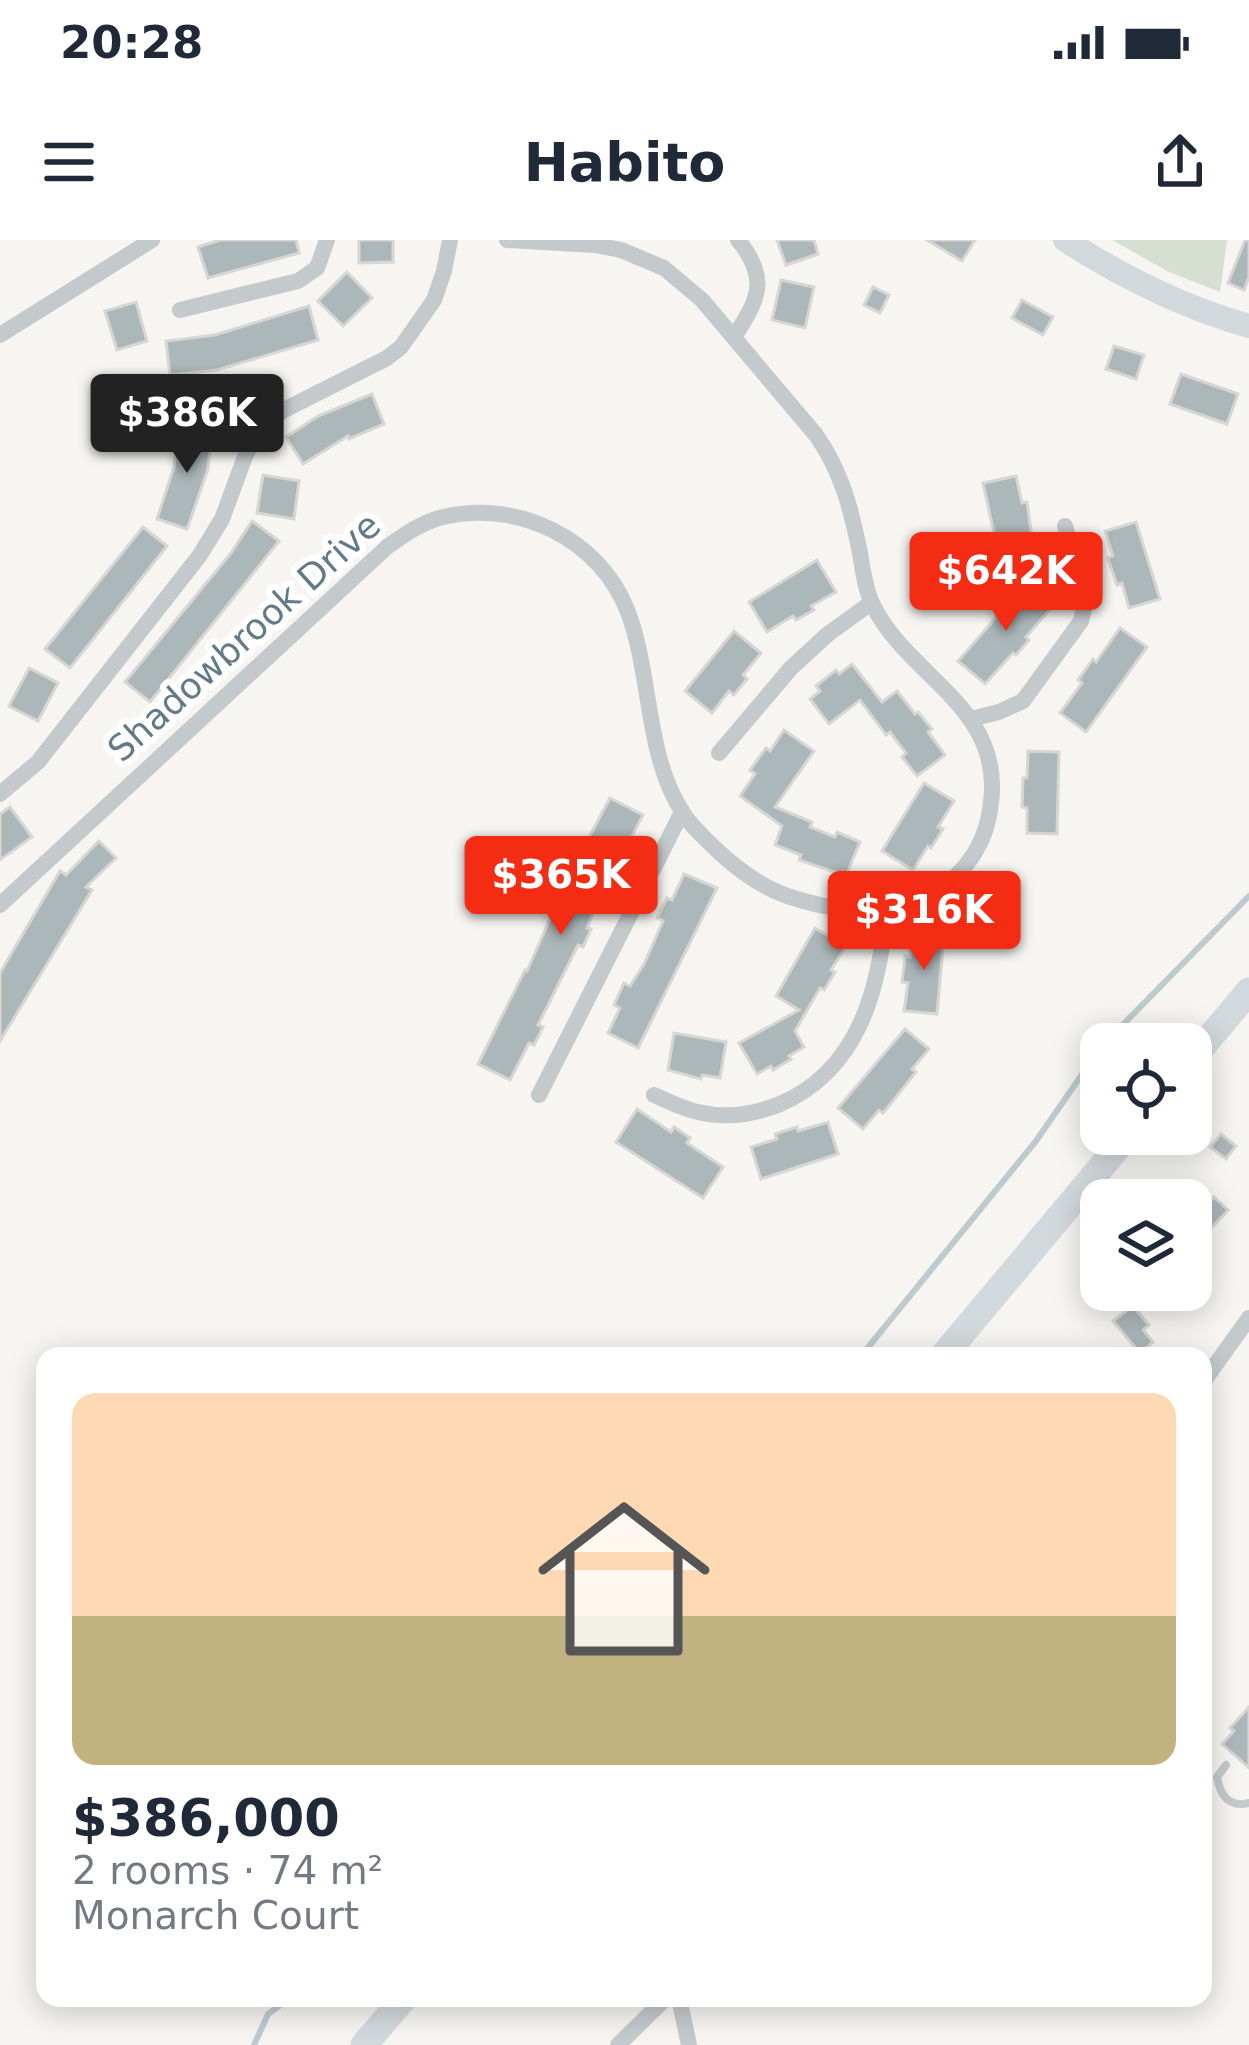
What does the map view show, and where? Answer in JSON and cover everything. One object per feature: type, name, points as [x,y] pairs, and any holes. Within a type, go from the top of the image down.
[{"type":"main road","points":[[1212,1035],[1249,991]]},
{"type":"main road","points":[[951,1347],[1111,1155]]},
{"type":"main road","points":[[364,2045],[396,2007]]},
{"type":"street","points":[[0,335],[152,240]]},
{"type":"street","points":[[180,310],[298,281],[317,268],[327,240]]},
{"type":"street","points":[[0,794],[38,762],[200,555],[222,519],[246,454],[266,424],[284,410],[387,358],[412,335],[440,287],[450,240]]},
{"type":"street","name":"Shadowbrook Drive","points":[[0,905],[387,547],[421,525],[464,514],[526,518],[581,548],[604,572],[629,616],[662,761],[682,812],[736,867],[762,885],[810,903],[886,910],[946,885],[973,857],[990,814],[987,749],[970,718],[896,640],[871,603],[849,500],[832,457],[816,435],[734,337],[664,268],[595,244],[507,240]]},
{"type":"street","points":[[734,337],[758,295],[749,254],[738,240]]},
{"type":"street","points":[[1065,240],[1136,284],[1249,326]]},
{"type":"street","points":[[970,718],[1023,701],[1081,622],[1086,602],[1065,526]]},
{"type":"street","points":[[719,754],[791,668],[871,603]]},
{"type":"street","points":[[539,1095],[682,812]]},
{"type":"street","points":[[654,1095],[694,1112],[735,1116],[773,1107],[826,1076],[868,1008],[879,971],[886,910]]},
{"type":"street","points":[[1212,1369],[1249,1318]]},
{"type":"street","points":[[618,2045],[657,2007]]},
{"type":"street","points":[[681,2007],[689,2045]]},
{"type":"lane","points":[[1226,1765],[1217,1777],[1219,1792],[1229,1802],[1249,1803]]},
{"type":"shaded area","points":[[1112,240],[1227,240],[1220,292],[1169,272]]},
{"type":"building","points":[[220,240],[296,240],[299,253],[208,278],[198,247]]},
{"type":"building","points":[[359,240],[393,240],[393,262],[359,263]]},
{"type":"building","points":[[777,240],[814,240],[818,254],[786,265]]},
{"type":"building","points":[[927,240],[975,240],[962,261]]},
{"type":"building","points":[[1249,240],[1249,277],[1244,290],[1228,283]]},
{"type":"building","points":[[347,272],[372,298],[343,326],[318,301]]},
{"type":"building","points":[[781,280],[814,287],[805,328],[772,320]]},
{"type":"building","points":[[873,287],[889,295],[880,313],[864,305]]},
{"type":"building","points":[[1022,300],[1053,317],[1043,335],[1012,318]]},
{"type":"building","points":[[136,302],[147,341],[117,350],[105,311]]},
{"type":"building","points":[[309,306],[318,340],[217,370],[170,375],[166,341],[215,335]]},
{"type":"building","points":[[1114,346],[1144,355],[1136,379],[1106,369]]},
{"type":"building","points":[[1181,374],[1238,394],[1227,424],[1170,404]]},
{"type":"building","points":[[372,394],[384,424],[348,436],[303,464],[286,437],[318,416]]},
{"type":"building","points":[[178,427],[212,430],[208,469],[187,529],[157,519],[174,467]]},
{"type":"building","points":[[263,475],[299,481],[294,519],[257,513]]},
{"type":"building","points":[[1016,476],[1022,503],[1027,502],[1034,553],[1000,561],[983,483]]},
{"type":"building","points":[[252,521],[279,541],[150,702],[125,682]]},
{"type":"building","points":[[1136,522],[1160,599],[1129,608],[1108,558],[1113,556],[1105,531]]},
{"type":"building","points":[[143,527],[167,546],[70,668],[45,649]]},
{"type":"building","points":[[817,560],[836,592],[811,606],[814,610],[767,632],[749,602]]},
{"type":"building","points":[[1026,583],[1053,606],[1016,655],[985,684],[958,661]]},
{"type":"building","points":[[1120,628],[1147,647],[1086,732],[1060,713],[1082,683],[1078,680]]},
{"type":"building","points":[[734,631],[761,653],[734,695],[729,691],[712,713],[685,691]]},
{"type":"building","points":[[852,664],[882,702],[897,691],[932,729],[928,732],[945,755],[917,776],[902,757],[906,753],[860,700],[829,724],[810,699],[820,691],[816,686]]},
{"type":"building","points":[[29,668],[58,683],[38,721],[9,706]]},
{"type":"building","points":[[784,730],[814,751],[775,807],[812,822],[810,827],[860,842],[846,876],[799,860],[801,855],[775,845],[782,826],[740,796],[755,774],[750,770]]},
{"type":"building","points":[[1028,751],[1059,752],[1057,834],[1027,833],[1027,808],[1022,807]]},
{"type":"building","points":[[924,783],[954,801],[938,827],[943,829],[913,870],[882,851]]},
{"type":"building","points":[[610,798],[643,815],[630,840],[634,843],[598,900],[583,947],[578,945],[538,1025],[543,1027],[534,1045],[529,1043],[510,1080],[478,1064]]},
{"type":"building","points":[[10,807],[32,837],[0,860],[0,814]]},
{"type":"building","points":[[99,841],[116,858],[86,887],[92,890],[0,1041],[0,973],[60,871],[66,875]]},
{"type":"building","points":[[684,874],[717,888],[638,1048],[608,1033],[620,1008],[614,1005],[624,983],[630,986],[644,964],[663,921],[657,918]]},
{"type":"building","points":[[815,928],[846,946],[831,970],[835,972],[795,1031],[804,1047],[773,1070],[771,1066],[757,1074],[739,1043],[799,1010],[776,996]]},
{"type":"building","points":[[913,932],[944,935],[937,1014],[904,1011],[908,983],[902,982]]},
{"type":"building","points":[[905,1029],[929,1049],[883,1113],[879,1110],[863,1129],[838,1108]]},
{"type":"building","points":[[674,1033],[726,1042],[720,1078],[702,1075],[701,1079],[668,1070]]},
{"type":"building","points":[[637,1109],[671,1132],[674,1127],[690,1138],[687,1143],[723,1167],[703,1198],[616,1142]]},
{"type":"building","points":[[828,1122],[838,1154],[761,1179],[751,1147],[777,1139],[775,1134]]},
{"type":"building","points":[[1221,1134],[1236,1146],[1226,1159],[1212,1145]]},
{"type":"building","points":[[1212,1199],[1228,1210],[1212,1227]]},
{"type":"building","points":[[1126,1311],[1137,1311],[1149,1325],[1143,1330],[1153,1342],[1135,1347],[1113,1321]]},
{"type":"building","points":[[1249,1707],[1249,1768],[1222,1744]]},
{"type":"waterway","points":[[1125,1023],[1249,896]]},
{"type":"waterway","points":[[868,1347],[1036,1141],[1080,1077]]},
{"type":"waterway","points":[[254,2045],[268,2014],[278,2007]]}]
